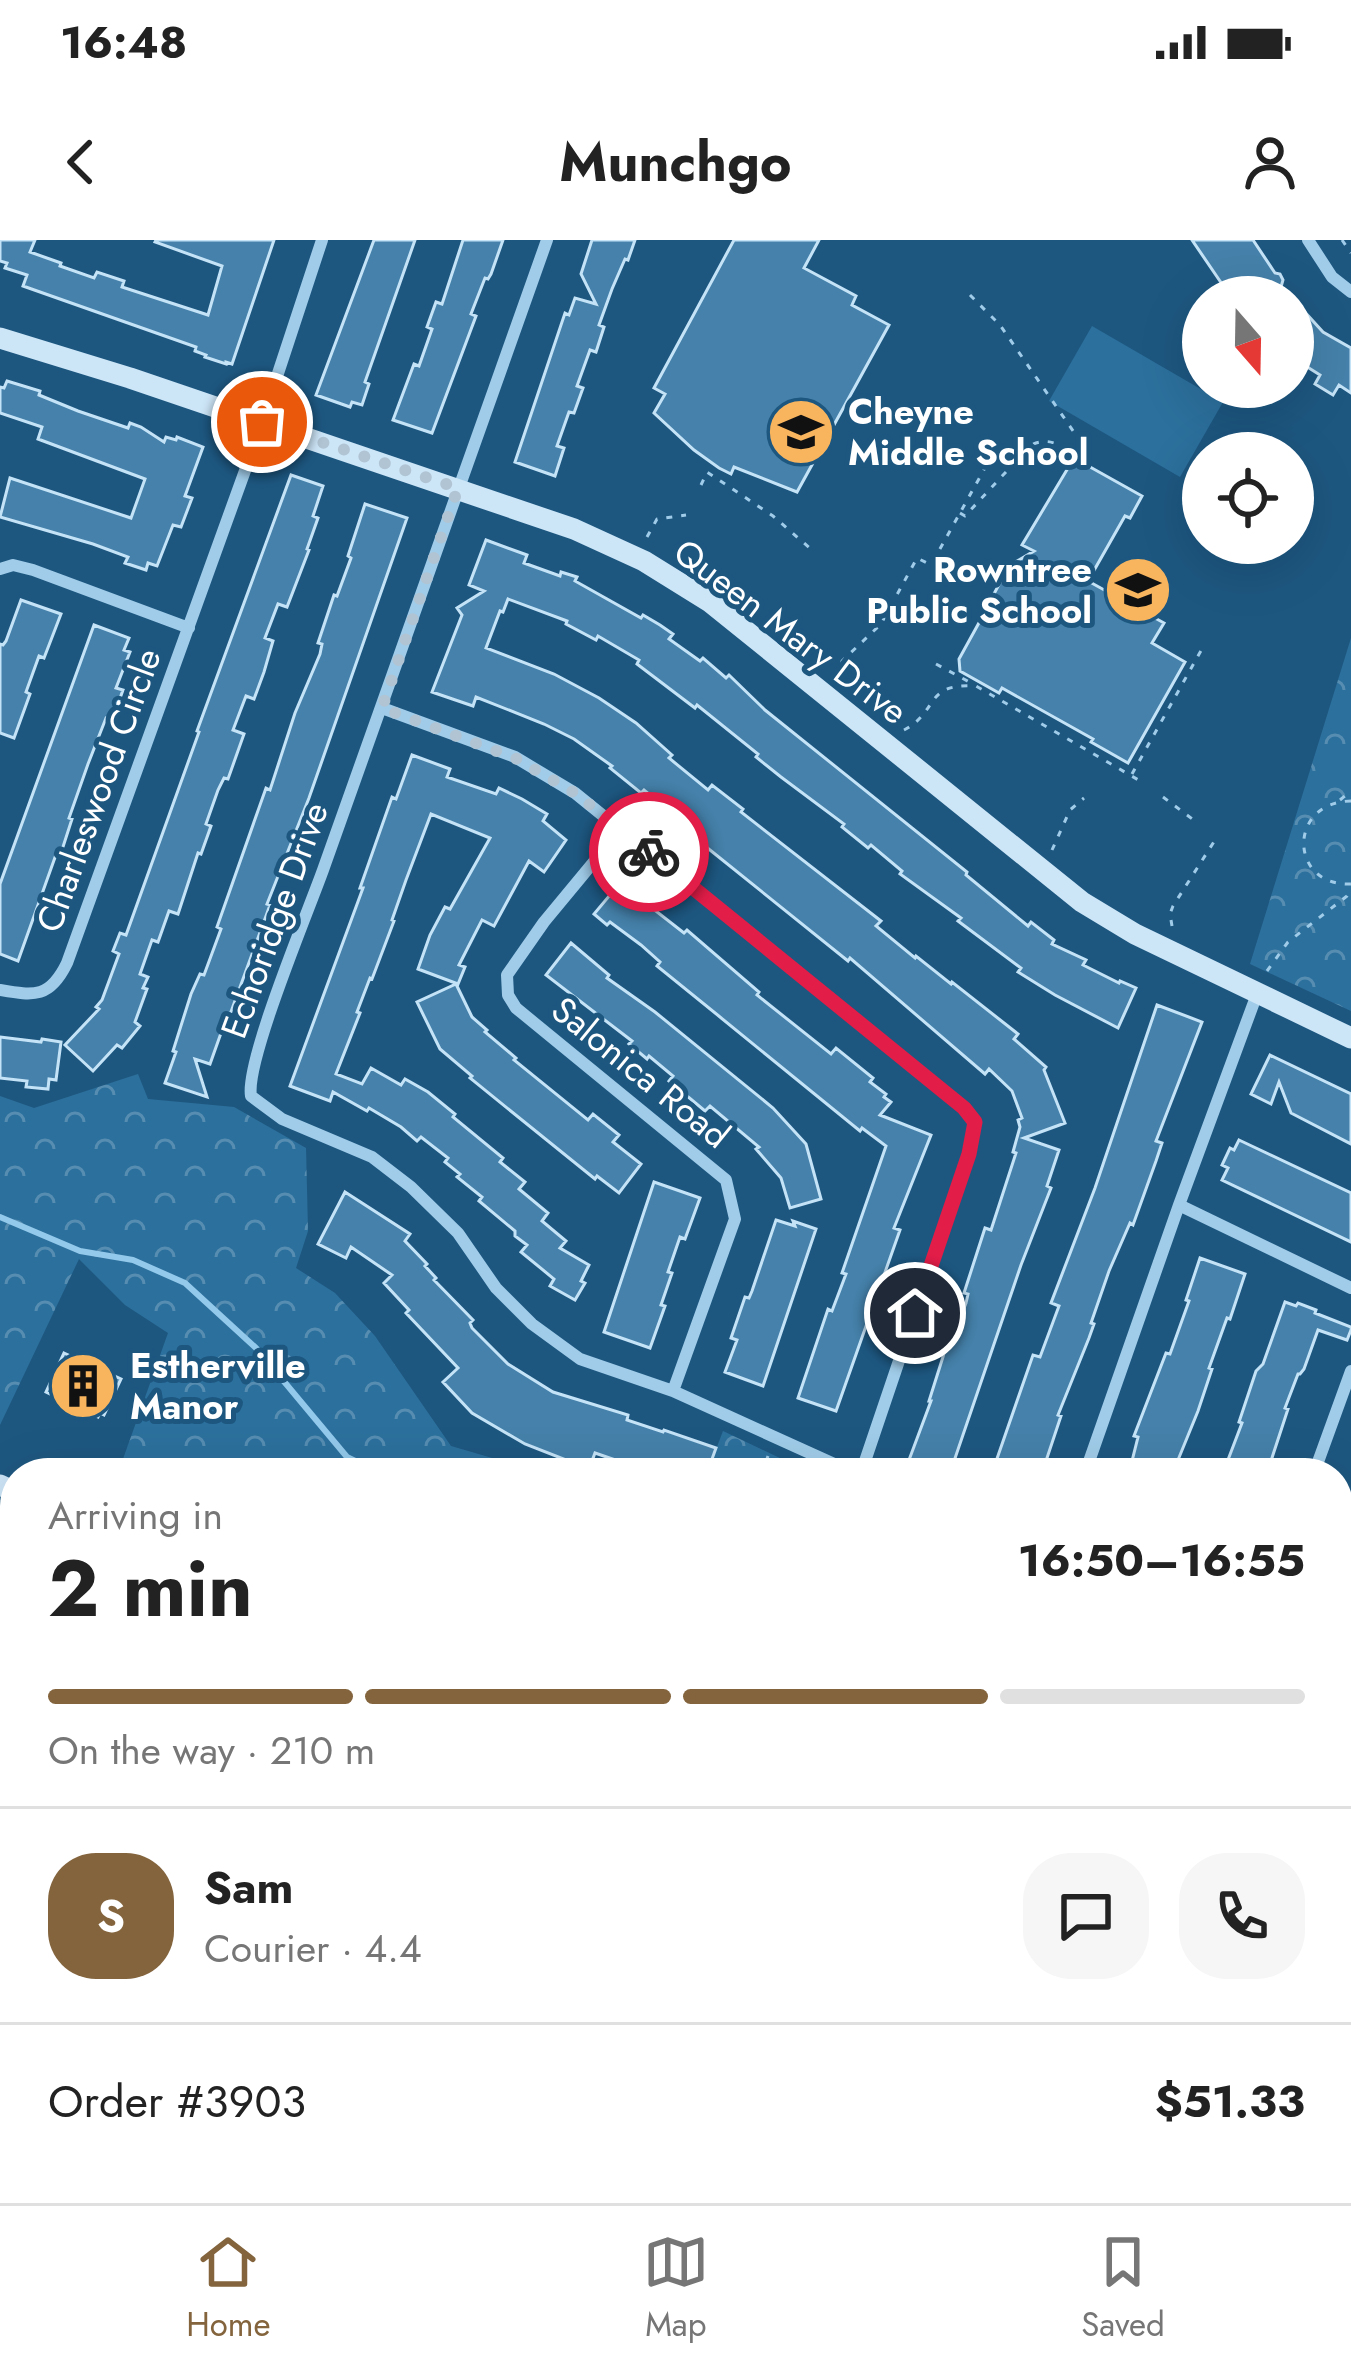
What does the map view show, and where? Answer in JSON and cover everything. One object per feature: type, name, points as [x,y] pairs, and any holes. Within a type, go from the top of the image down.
[{"type":"street","name":"Charleswood Circle","points":[[0,990],[39,992],[58,982],[189,628],[322,240]]},
{"type":"street","name":"Echoridge Drive","points":[[547,240],[270,1017],[249,1082],[251,1096],[282,1119],[372,1157],[411,1187],[458,1233],[496,1288],[532,1324],[580,1359],[674,1391],[824,1458]]},
{"type":"street","points":[[1308,240],[1332,277],[1351,292]]},
{"type":"street","name":"Queen Mary Drive","points":[[0,338],[458,488],[588,534],[644,561],[764,644],[1082,902],[1135,934],[1262,983],[1351,1038]]},
{"type":"street","name":"Charleswood Circle","points":[[0,569],[13,565],[33,571],[189,628]]},
{"type":"street","points":[[382,708],[515,758],[575,793],[964,1108],[975,1122],[969,1154],[863,1458]]},
{"type":"street","name":"Salonica Road","points":[[621,829],[507,975],[508,995],[516,1008],[726,1180],[735,1219],[674,1391]]},
{"type":"street","points":[[1090,1458],[1262,983]]},
{"type":"street","points":[[1179,1204],[1351,1288]]},
{"type":"street","points":[[1319,1458],[1351,1371]]},
{"type":"path","points":[[1342,240],[1351,254]]},
{"type":"path","points":[[960,513],[965,516],[1040,440],[1078,453],[1078,438],[1000,325],[970,295]]},
{"type":"path","points":[[840,678],[846,655],[881,624],[917,558],[932,565],[995,450]]},
{"type":"path","points":[[701,485],[707,472],[773,516],[812,550]]},
{"type":"path","points":[[647,537],[657,519],[686,514]]},
{"type":"path","points":[[1132,776],[1203,647]]},
{"type":"path","points":[[936,664],[1142,782]]},
{"type":"path","points":[[904,730],[948,687],[976,686]]},
{"type":"path","points":[[1114,774],[1120,770]]},
{"type":"path","points":[[1338,801],[1351,791]]},
{"type":"path","points":[[1163,797],[1196,821]]},
{"type":"path","points":[[1052,850],[1070,810],[1084,798]]},
{"type":"path","points":[[1262,983],[1288,942],[1347,896],[1351,887],[1317,874],[1304,851],[1307,824],[1315,813],[1326,805],[1351,800]]},
{"type":"path","points":[[1172,928],[1173,906],[1217,837]]},
{"type":"path","points":[[768,1458],[776,1437]]},
{"type":"green space","points":[[1092,326],[1182,378],[1182,408],[1220,408],[1206,432],[1182,432],[1180,477],[1049,401]]},
{"type":"green space","points":[[1351,638],[1351,1011],[1250,964]]},
{"type":"green space","points":[[138,1074],[148,1099],[234,1107],[306,1148],[308,1231],[296,1268],[335,1293],[375,1336],[451,1446],[492,1458],[123,1458],[168,1333],[125,1305],[79,1259],[0,1425],[0,1096],[34,1108]]},
{"type":"green space","points":[[723,1431],[780,1458],[713,1458]]},
{"type":"building","points":[[0,240],[35,240],[30,252],[60,266],[94,278],[97,272],[124,281],[122,287],[208,315],[222,266],[156,240],[274,240],[232,364],[226,364],[205,357],[196,347],[23,286],[27,275],[5,268],[7,263],[0,261]]},
{"type":"building","points":[[374,240],[415,240],[365,382],[369,384],[362,405],[352,402],[350,407],[316,395]]},
{"type":"building","points":[[463,240],[503,240],[471,314],[476,316],[432,433],[393,420],[414,364],[419,366],[432,329],[427,327],[436,302],[442,304]]},
{"type":"building","points":[[592,240],[635,240],[599,325],[604,327],[596,352],[590,350],[577,386],[583,388],[557,446],[564,448],[555,476],[515,462],[565,313],[569,315],[575,298],[596,304],[581,274]]},
{"type":"building","points":[[734,240],[819,240],[804,268],[856,296],[852,305],[889,325],[797,492],[734,467],[731,474],[719,468],[654,413],[665,394],[654,388]]},
{"type":"building","points":[[1192,240],[1253,240],[1281,276],[1217,276]]},
{"type":"building","points":[[1314,322],[1351,348],[1351,393],[1339,385],[1333,395],[1315,384],[1320,375],[1314,371]]},
{"type":"building","points":[[7,381],[40,391],[39,395],[78,411],[128,428],[130,423],[141,427],[164,442],[166,437],[177,437],[203,447],[185,496],[192,498],[181,527],[173,525],[157,566],[148,563],[146,570],[125,563],[128,557],[93,544],[0,517],[10,478],[131,518],[145,479],[38,439],[42,427],[0,413],[0,387]]},
{"type":"building","points":[[1074,458],[1142,496],[1130,518],[1125,516],[1088,581],[1164,623],[1152,643],[1185,662],[1128,763],[1002,688],[999,693],[960,671],[959,659],[980,621],[991,616],[989,603],[1009,566],[1034,551],[1022,545]]},
{"type":"building","points":[[291,475],[323,486],[309,550],[287,607],[278,604],[265,638],[273,641],[264,672],[254,699],[246,696],[233,730],[244,734],[228,779],[224,778],[218,790],[206,824],[211,826],[178,914],[169,911],[158,942],[152,940],[140,974],[148,977],[135,1022],[140,1026],[93,1071],[65,1045],[99,1009],[119,954],[113,951],[120,933],[126,935]]},
{"type":"building","points":[[365,504],[407,518],[228,1020],[210,1064],[195,1059],[207,1097],[165,1083],[173,1051],[191,994],[200,974],[204,975],[221,929],[217,927],[266,788],[270,790],[320,654],[322,644],[318,643],[351,558]]},
{"type":"building","points":[[486,540],[527,555],[524,563],[577,577],[575,581],[660,625],[673,634],[669,639],[726,678],[729,675],[765,710],[1028,926],[1031,922],[1054,940],[1052,944],[1086,960],[1083,965],[1136,988],[1118,1028],[1055,995],[1018,972],[1021,968],[958,921],[961,918],[900,874],[871,845],[868,848],[697,705],[695,708],[637,664],[639,660],[567,621],[508,599],[500,611],[486,648],[554,674],[636,723],[708,790],[712,785],[743,809],[881,921],[876,926],[915,958],[1018,1034],[1014,1039],[1046,1067],[1065,1123],[1024,1138],[1059,1150],[1047,1186],[1051,1188],[955,1458],[910,1458],[948,1341],[966,1303],[968,1294],[964,1293],[985,1228],[991,1230],[1016,1153],[1018,1120],[1022,1118],[1012,1091],[679,825],[682,821],[644,790],[641,793],[574,739],[476,697],[473,706],[432,692],[462,615],[457,608],[484,591],[469,585]]},
{"type":"building","points":[[21,600],[61,614],[44,658],[39,656],[14,738],[0,733],[0,644],[6,641]]},
{"type":"building","points":[[94,625],[129,638],[124,650],[130,652],[116,688],[123,690],[88,764],[62,850],[58,849],[18,961],[0,954],[0,884]]},
{"type":"building","points":[[412,755],[450,769],[447,777],[496,794],[499,788],[522,799],[547,814],[543,821],[566,840],[544,872],[529,861],[494,926],[482,920],[459,965],[465,967],[458,984],[418,969],[445,907],[450,909],[490,838],[431,814],[336,1074],[362,1084],[371,1068],[401,1085],[405,1079],[428,1092],[503,1158],[500,1162],[525,1182],[519,1189],[548,1213],[542,1221],[566,1241],[560,1248],[589,1265],[575,1300],[550,1286],[554,1279],[521,1252],[527,1245],[515,1231],[479,1201],[482,1197],[445,1162],[448,1158],[421,1137],[417,1141],[369,1108],[333,1092],[330,1101],[290,1086],[392,797],[396,799]]},
{"type":"building","points":[[620,883],[684,933],[687,930],[831,1054],[836,1048],[873,1078],[870,1082],[891,1102],[880,1115],[931,1135],[894,1228],[900,1230],[836,1411],[798,1398],[828,1309],[832,1311],[846,1274],[842,1273],[886,1146],[860,1131],[657,966],[660,962],[641,945],[594,914]]},
{"type":"building","points":[[571,943],[607,978],[773,1108],[806,1144],[821,1199],[790,1208],[781,1178],[756,1149],[759,1147],[710,1106],[705,1111],[669,1081],[673,1076],[546,975]]},
{"type":"building","points":[[456,984],[472,1017],[514,1060],[588,1120],[593,1114],[619,1135],[613,1142],[641,1164],[619,1193],[595,1179],[440,1049],[417,1002]]},
{"type":"building","points":[[1157,1005],[1202,1022],[1156,1141],[1162,1143],[1133,1225],[1130,1223],[1109,1271],[1047,1458],[997,1458],[1033,1355],[1040,1357],[1059,1306],[1051,1303]]},
{"type":"building","points":[[0,1037],[61,1042],[56,1080],[49,1079],[48,1089],[0,1078]]},
{"type":"building","points":[[1270,1055],[1351,1094],[1351,1144],[1291,1113],[1279,1082],[1271,1104],[1251,1094]]},
{"type":"building","points":[[1239,1140],[1351,1193],[1351,1242],[1222,1180],[1228,1168],[1222,1165]]},
{"type":"building","points":[[654,1182],[700,1198],[668,1272],[672,1273],[661,1305],[665,1306],[650,1348],[604,1332]]},
{"type":"building","points":[[345,1192],[410,1234],[405,1241],[427,1264],[434,1280],[508,1364],[553,1392],[716,1448],[712,1458],[610,1458],[595,1453],[593,1458],[561,1458],[525,1444],[472,1413],[443,1382],[458,1368],[384,1283],[392,1275],[351,1247],[346,1258],[318,1244]]},
{"type":"building","points":[[776,1220],[816,1229],[763,1386],[725,1372],[737,1340],[731,1338]]},
{"type":"building","points":[[1200,1258],[1245,1274],[1179,1458],[1133,1458],[1138,1437],[1134,1436],[1166,1353],[1170,1354]]},
{"type":"building","points":[[1285,1302],[1298,1303],[1351,1327],[1347,1340],[1318,1330],[1285,1408],[1272,1458],[1229,1458],[1256,1371],[1263,1364]]},
{"type":"building","name":"Estherville Manor","points":[[64,1353],[121,1379],[104,1415],[98,1417],[46,1392]]},
{"type":"waterway","points":[[0,1217],[80,1251],[133,1260],[185,1283],[256,1348],[349,1458]]},
{"type":"way so far","points":[[262,422],[458,488],[382,708],[515,758],[575,793],[649,852]]},
{"type":"place","name":"Cheyne Middle School","points":[[801,432]]},
{"type":"place","name":"Rowntree Public School","points":[[1138,590]]},
{"type":"place","name":"Estherville Manor","points":[[83,1386]]},
{"type":"route","points":[[649,852],[964,1108],[975,1122],[969,1154],[915,1313]]}]
